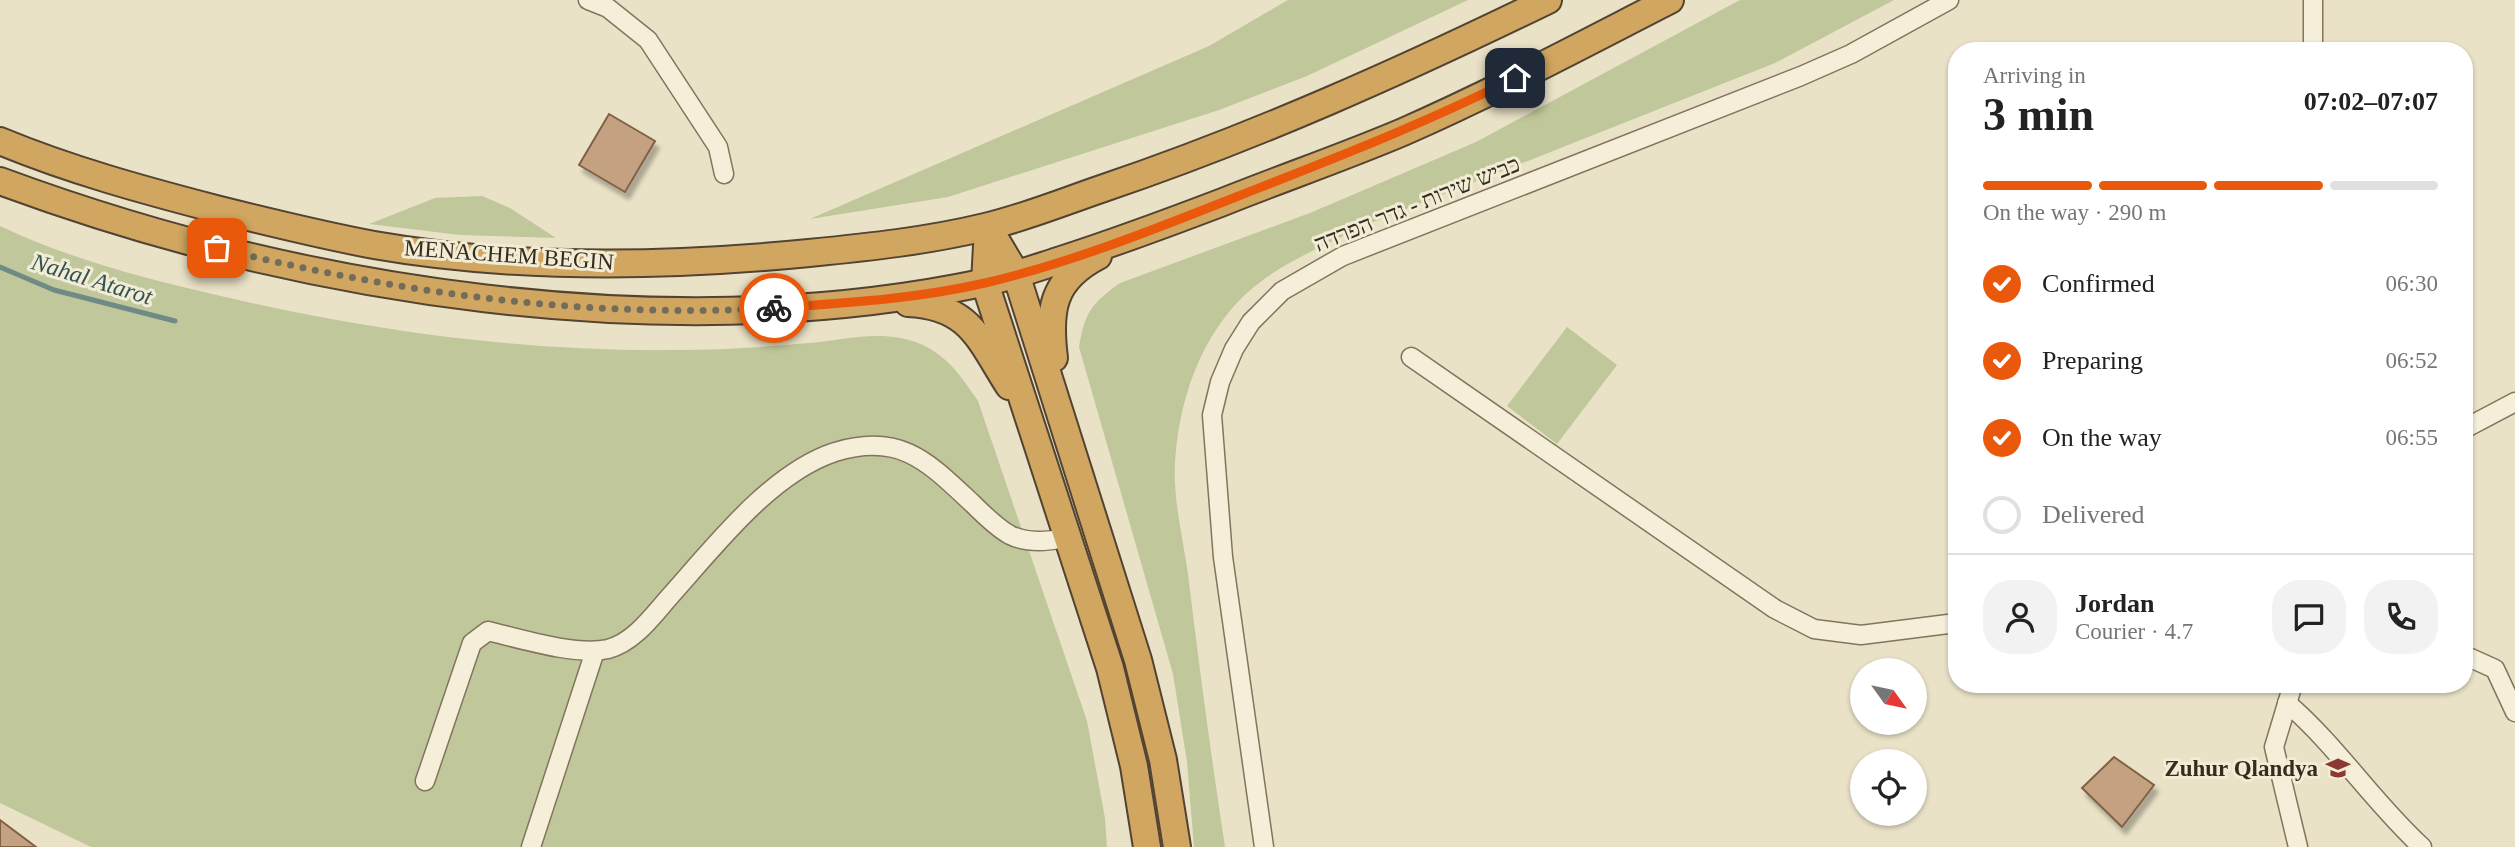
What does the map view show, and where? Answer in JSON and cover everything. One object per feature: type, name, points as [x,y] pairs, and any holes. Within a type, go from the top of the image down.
[{"type":"highway","name":"MENACHEM BEGIN","points":[[0,141],[99,177],[294,229],[376,245],[475,258],[657,264],[740,260],[902,244],[988,227],[1145,174],[1317,108],[1548,0]]},
{"type":"highway","points":[[1063,423],[1051,311],[1056,296],[1079,266],[1145,232],[1402,132],[1670,0]]},
{"type":"highway","name":"MENACHEM BEGIN","points":[[0,181],[87,213],[160,233],[285,265],[370,282],[553,304],[663,310],[751,309],[875,301],[985,283],[1145,232]]},
{"type":"highway","points":[[988,227],[1016,274],[1146,686],[1166,773],[1177,847]]},
{"type":"highway","points":[[988,227],[985,283],[1124,720],[1147,847]]},
{"type":"highway","points":[[875,301],[935,304],[957,315],[981,342],[1029,417]]},
{"type":"street","points":[[588,0],[608,8],[648,40],[718,147],[724,174]]},
{"type":"street","name":"כביש שירות - גדר הפרדה","points":[[1264,847],[1223,557],[1212,415],[1234,349],[1251,322],[1282,291],[1343,257],[1801,76],[1851,54],[1949,0]]},
{"type":"street","points":[[2313,0],[2314,42]]},
{"type":"street","points":[[1411,357],[1775,609],[1814,629],[1861,635],[1948,624]]},
{"type":"street","points":[[2473,424],[2515,402]]},
{"type":"street","points":[[425,781],[472,643],[488,631],[532,642],[595,651],[628,641],[737,522],[786,479],[831,454],[862,444],[904,449],[937,470],[1011,535],[1044,542],[1068,538]]},
{"type":"street","points":[[531,847],[595,651]]},
{"type":"street","points":[[2473,659],[2495,669],[2515,712]]},
{"type":"street","points":[[2290,693],[2274,747],[2298,847]]},
{"type":"street","points":[[2287,703],[2313,725],[2399,826],[2422,847]]},
{"type":"green space","points":[[1288,0],[1468,0],[1307,76],[1219,110],[948,197],[810,219],[1209,46]]},
{"type":"green space","points":[[1740,0],[1894,0],[1775,63],[1371,223],[1314,250],[1276,271],[1243,297],[1229,312],[1206,346],[1184,404],[1175,477],[1225,847],[1194,847],[1187,762],[1173,674],[1079,347],[1091,310],[1120,283],[1310,213],[1476,142]]},
{"type":"green space","points":[[482,196],[510,208],[556,238],[460,235],[369,224],[435,198]]},
{"type":"green space","points":[[0,226],[81,258],[165,283],[334,319],[448,337],[562,347],[677,350],[760,347],[883,336],[915,342],[928,348],[940,355],[960,375],[978,401],[1087,721],[1105,818],[1107,847],[91,847],[0,803]]},
{"type":"green space","points":[[1567,327],[1617,365],[1557,444],[1507,406]]},
{"type":"building","points":[[609,114],[655,141],[625,192],[579,165]]},
{"type":"building","points":[[2114,757],[2154,785],[2122,827],[2082,788]]},
{"type":"building","points":[[0,820],[36,847],[0,847]]},
{"type":"waterway","name":"Nahal Atarot","points":[[0,267],[54,290],[175,321]]},
{"type":"way so far","points":[[217,248],[370,282],[553,304],[663,310],[774,308]]},
{"type":"place","name":"Zuhur Qlandya","points":[[2338,768]]},
{"type":"route","points":[[774,308],[875,301],[985,283],[1016,274],[1145,232],[1402,132],[1515,78]]}]
